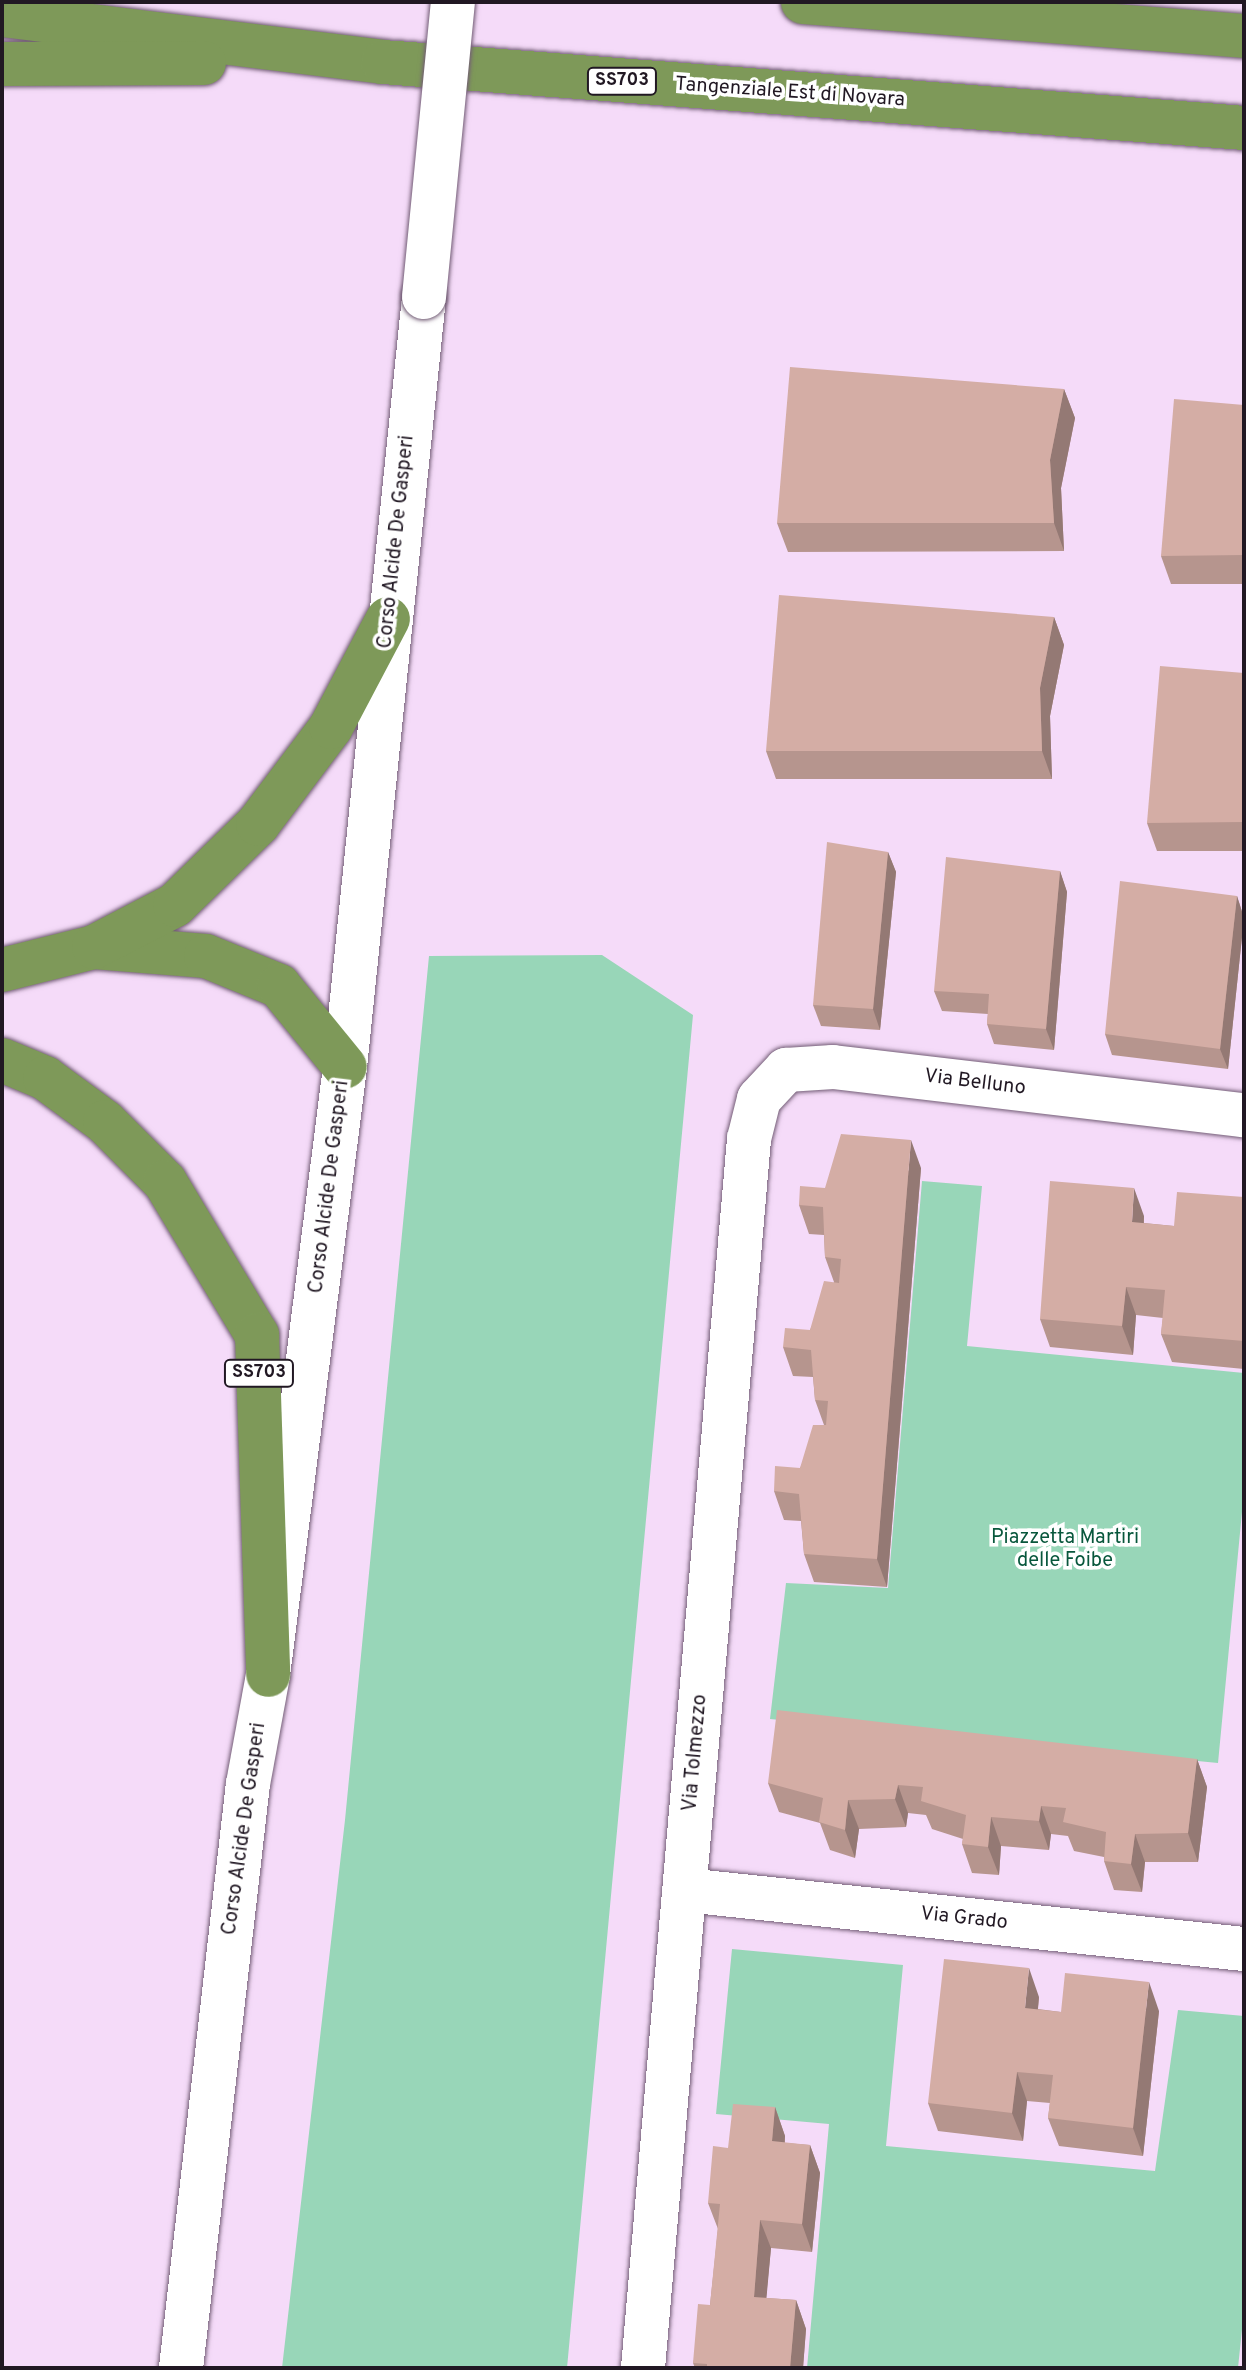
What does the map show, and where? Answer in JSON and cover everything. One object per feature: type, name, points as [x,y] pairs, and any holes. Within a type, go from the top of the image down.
[{"type":"highway","points":[[803,2],[1244,36]]},
{"type":"highway","name":"Tangenziale Est di Novara","points":[[2,15],[383,62],[1244,128]]},
{"type":"highway","name":"SS703","points":[[2,64],[383,62]]},
{"type":"highway","points":[[2,970],[94,947],[175,905],[258,824],[331,727],[388,619]]},
{"type":"highway","points":[[94,947],[206,956],[279,986],[345,1067]]},
{"type":"highway","name":"SS703","points":[[2,1060],[45,1078],[105,1122],[165,1182],[257,1335],[268,1675]]},
{"type":"street","name":"Corso Alcide De Gasperi","points":[[181,2368],[248,1784],[268,1675],[345,1067],[388,619],[453,2]]},
{"type":"street","name":"Via Belluno","points":[[749,1139],[759,1099],[786,1070],[833,1067],[1244,1115]]},
{"type":"street","name":"Via Tolmezzo","points":[[643,2368],[749,1139]]},
{"type":"street","name":"Via Grado","points":[[685,1890],[1244,1949]]},
{"type":"green space","points":[[602,955],[693,1015],[567,2368],[282,2368],[345,1820],[429,956]]},
{"type":"green space","name":"Piazzetta Martiri delle Foibe","points":[[922,1181],[982,1186],[967,1346],[1244,1373],[1244,1491],[1218,1763],[770,1719],[786,1583],[888,1588]]},
{"type":"green space","points":[[732,1949],[903,1965],[886,2146],[1155,2171],[1178,2010],[1244,2016],[1244,2310],[1238,2368],[807,2368],[829,2124],[716,2114]]},
{"type":"building","points":[[790,367],[1064,389],[1050,460],[1054,523],[777,523]]},
{"type":"building","points":[[1174,399],[1244,405],[1244,555],[1161,556]]},
{"type":"building","points":[[779,595],[1054,617],[1040,688],[1042,751],[766,751]]},
{"type":"building","points":[[1160,666],[1244,673],[1244,822],[1147,823]]},
{"type":"building","points":[[827,842],[888,852],[873,1009],[813,1005]]},
{"type":"building","points":[[946,857],[1060,871],[1046,1029],[987,1024],[989,994],[934,991]]},
{"type":"building","points":[[1120,881],[1237,896],[1220,1049],[1105,1034]]},
{"type":"building","points":[[841,1134],[911,1140],[877,1559],[804,1554],[799,1494],[774,1491],[775,1466],[800,1468],[813,1425],[826,1425],[828,1401],[815,1400],[811,1350],[783,1347],[785,1328],[810,1330],[824,1281],[839,1283],[841,1259],[825,1257],[823,1207],[799,1205],[800,1186],[825,1188]]},
{"type":"building","points":[[1050,1181],[1134,1188],[1132,1222],[1174,1226],[1177,1192],[1244,1197],[1244,1341],[1161,1334],[1165,1290],[1126,1287],[1122,1326],[1040,1319]]},
{"type":"building","points":[[777,1710],[1197,1759],[1188,1833],[1135,1834],[1131,1864],[1104,1861],[1106,1832],[1063,1822],[1066,1808],[1041,1806],[1039,1821],[991,1817],[988,1847],[962,1844],[966,1815],[921,1801],[923,1787],[898,1785],[895,1799],[848,1800],[845,1830],[819,1822],[823,1798],[768,1783]]},
{"type":"building","points":[[944,1959],[1029,1968],[1025,2008],[1061,2012],[1065,1973],[1149,1982],[1133,2128],[1048,2118],[1053,2075],[1017,2072],[1012,2113],[928,2103]]},
{"type":"building","points":[[733,2104],[775,2107],[772,2141],[810,2145],[802,2224],[760,2220],[754,2297],[796,2300],[790,2368],[707,2368],[707,2364],[693,2363],[698,2304],[710,2305],[720,2204],[708,2203],[713,2146],[728,2148]]}]
